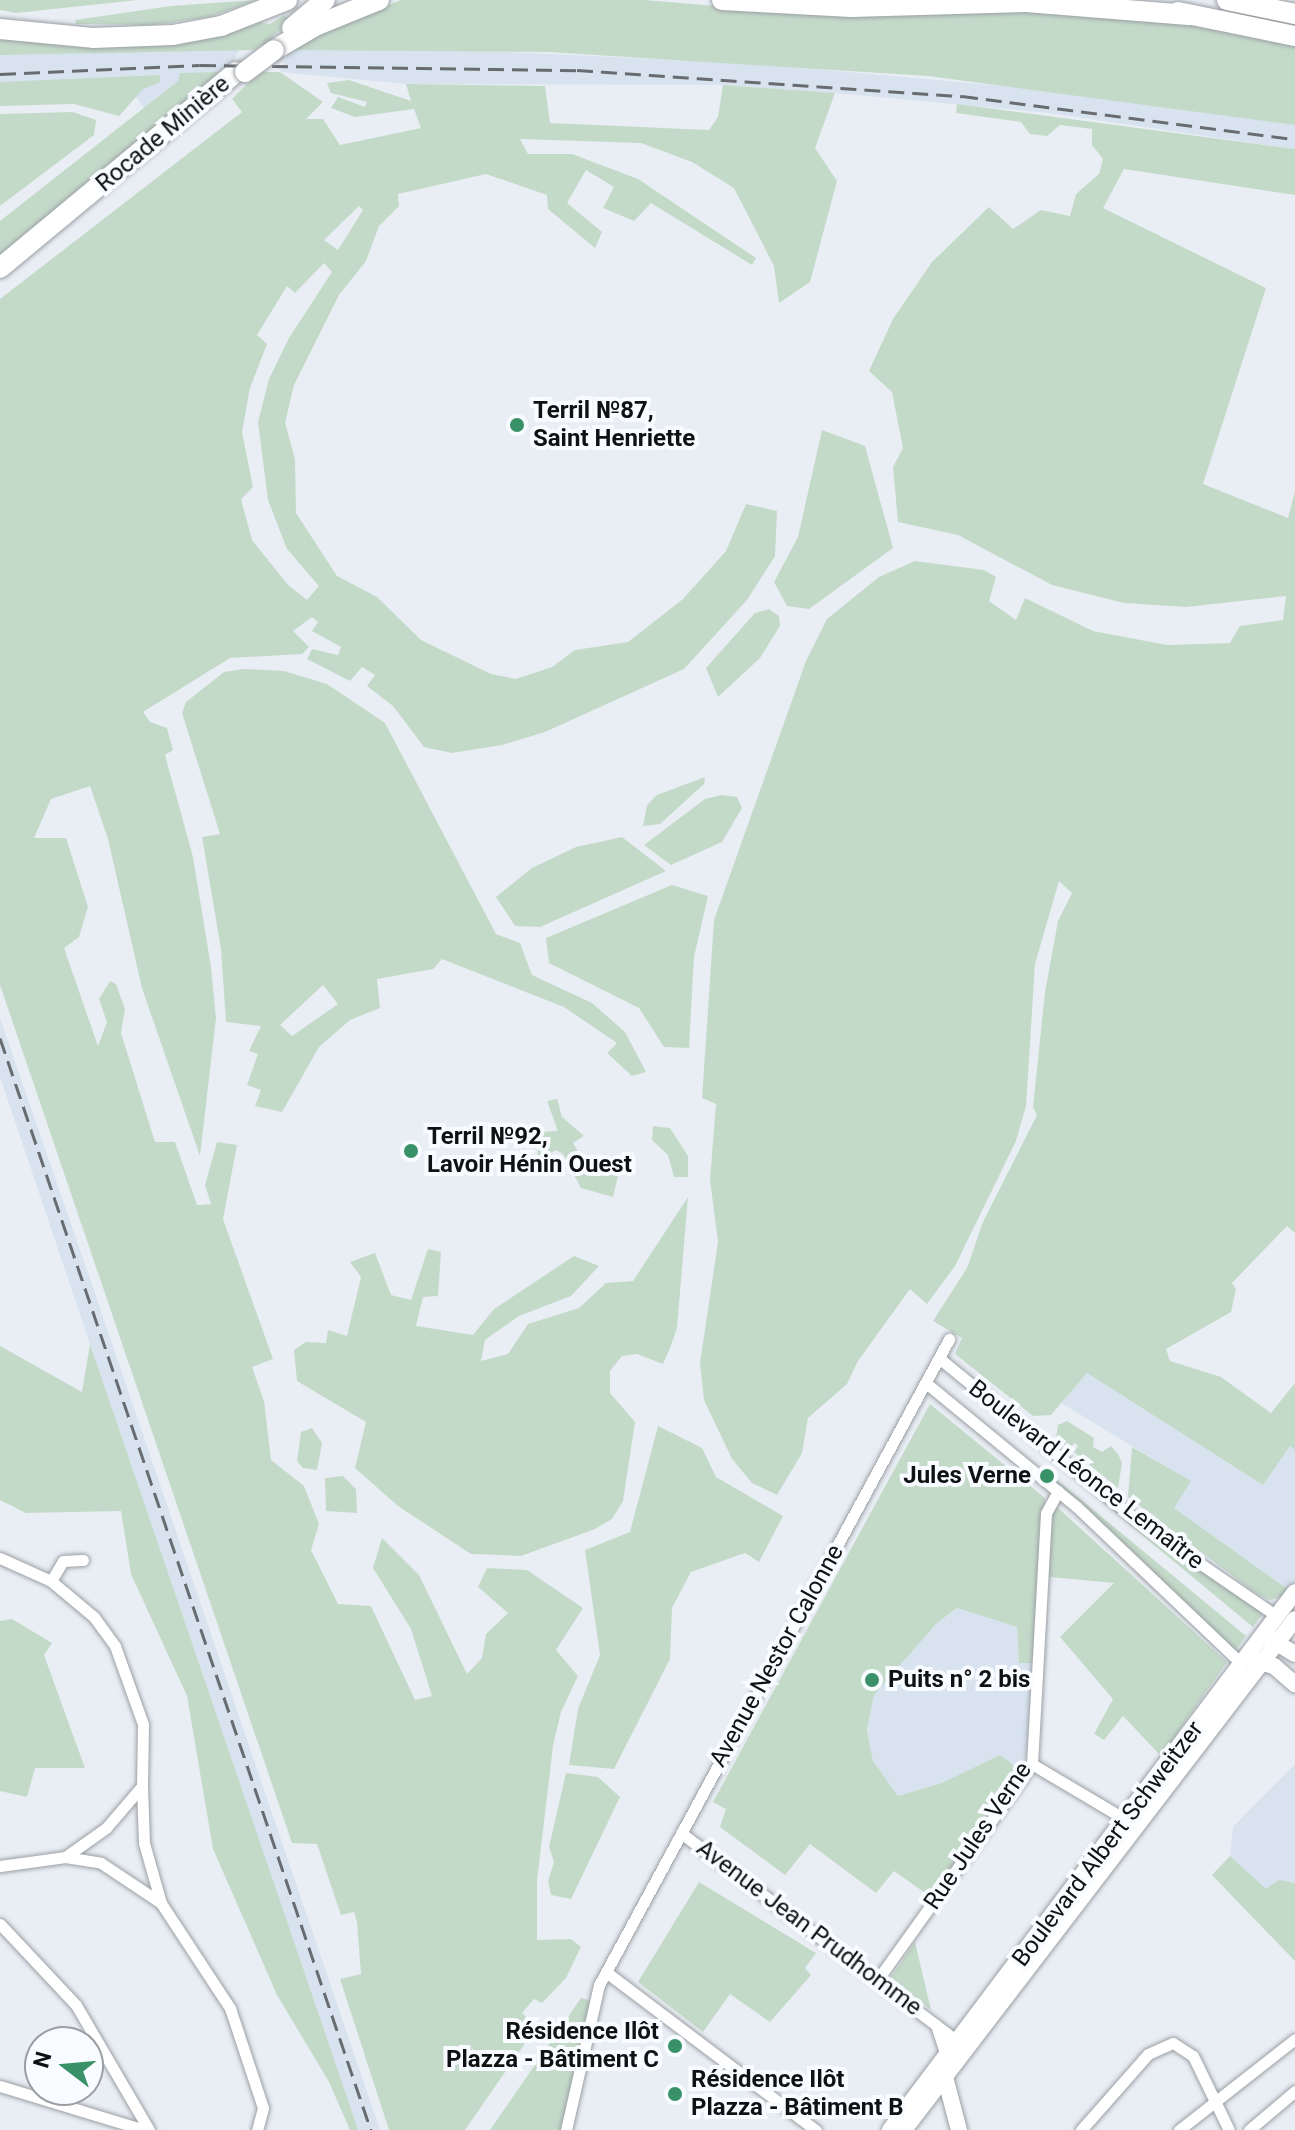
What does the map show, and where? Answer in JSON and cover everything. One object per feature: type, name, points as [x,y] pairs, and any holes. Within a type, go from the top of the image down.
[{"type":"highway","points":[[0,29],[93,38],[173,35],[221,26],[287,0]]},
{"type":"highway","name":"Rocade Minière","points":[[0,268],[269,50],[325,0]]},
{"type":"highway","points":[[269,50],[328,19],[379,0]]},
{"type":"highway","points":[[722,0],[876,7],[1026,2],[1188,15]]},
{"type":"highway","points":[[1120,0],[1295,36]]},
{"type":"highway","points":[[1227,0],[1295,14]]},
{"type":"main road","name":"Boulevard Albert Schweitzer","points":[[904,2130],[957,2041],[1131,1823],[1209,1731],[1295,1592]]},
{"type":"main road","points":[[1295,1605],[1272,1631],[1295,1654]]},
{"type":"main road","name":"Boulevard Albert Schweitzer","points":[[890,2130],[941,2077],[1272,1631],[1295,1619]]},
{"type":"main road","points":[[1251,1661],[1295,1684]]},
{"type":"main road","points":[[941,2077],[960,2050],[957,2041]]},
{"type":"main road","points":[[946,2056],[949,2062],[941,2077],[958,2124]]},
{"type":"main road","points":[[923,2096],[949,2107],[958,2124]]},
{"type":"street","name":"Avenue Nestor Calonne","points":[[566,2127],[606,1972],[949,1339]]},
{"type":"street","name":"Boulevard Léonce Lemaître","points":[[939,1358],[1272,1631]]},
{"type":"street","name":"Boulevard Léonce Lemaître","points":[[926,1383],[1058,1491],[1251,1661]]},
{"type":"street","name":"Rue Jules Verne","points":[[878,1979],[1032,1764],[1046,1513],[1058,1491]]},
{"type":"street","points":[[0,1558],[51,1581],[94,1617],[115,1646],[143,1724],[144,1843],[161,1903],[230,2008],[263,2108],[257,2130]]},
{"type":"street","points":[[51,1581],[63,1561],[83,1560]]},
{"type":"street","points":[[1032,1764],[1131,1823]]},
{"type":"street","points":[[65,1857],[106,1828],[142,1786]]},
{"type":"street","name":"Avenue Jean Prudhomme","points":[[681,1833],[957,2041]]},
{"type":"street","points":[[0,1866],[65,1857],[101,1863],[161,1903]]},
{"type":"street","points":[[0,1924],[76,2005],[147,2130]]},
{"type":"street","points":[[606,1972],[816,2130]]},
{"type":"street","name":"Avenue Jean Prudhomme","points":[[936,2025],[946,2056]]},
{"type":"street","points":[[1179,2130],[1295,2039]]},
{"type":"street","points":[[1081,2130],[1148,2054],[1166,2044],[1179,2045],[1193,2056],[1229,2130]]},
{"type":"street","points":[[0,2086],[147,2130]]},
{"type":"street","points":[[1249,2130],[1295,2091]]},
{"type":"shaded area","points":[[219,47],[239,50],[228,72],[171,86],[144,108],[136,97],[0,101],[0,54]]},
{"type":"shaded area","points":[[421,48],[759,64],[1049,90],[1295,125],[1295,149],[1049,113],[835,93],[723,85],[406,84],[280,72],[290,50]]},
{"type":"shaded area","points":[[0,1018],[380,2130],[358,2130],[0,1077]]},
{"type":"shaded area","points":[[1087,1373],[1263,1485],[1290,1446],[1295,1450],[1295,1582],[1289,1590],[1173,1508],[1190,1481],[1061,1403]]},
{"type":"shaded area","points":[[958,1608],[1017,1627],[1019,1662],[1033,1663],[1027,1753],[1020,1770],[1000,1756],[942,1783],[898,1796],[873,1762],[867,1730],[874,1695],[936,1624]]},
{"type":"shaded area","points":[[1295,1764],[1295,1961],[1212,1875],[1230,1856],[1233,1827]]},
{"type":"green space","points":[[0,0],[138,0],[16,13],[0,10]]},
{"type":"green space","points":[[257,0],[209,17],[153,25],[76,24],[75,20],[171,6]]},
{"type":"green space","points":[[401,0],[644,0],[791,12],[997,10],[1186,23],[1295,45],[1295,125],[928,76],[548,52],[290,50],[317,34]]},
{"type":"green space","points":[[284,15],[292,21],[255,50],[0,55],[0,37],[81,46],[165,45],[257,22],[270,24]]},
{"type":"green space","points":[[228,72],[0,258],[0,221],[178,81],[180,73]]},
{"type":"green space","points":[[259,72],[280,72],[323,102],[306,119],[323,119],[340,145],[421,128],[414,109],[355,117],[331,108],[338,97],[365,107],[367,102],[331,93],[327,83],[349,80],[411,101],[406,84],[545,86],[550,123],[709,130],[718,117],[723,85],[835,93],[815,148],[837,181],[810,282],[779,303],[774,266],[734,188],[692,162],[641,143],[520,139],[528,154],[572,154],[638,179],[756,258],[752,265],[651,203],[634,221],[603,208],[614,187],[586,170],[567,203],[602,232],[595,248],[548,209],[547,195],[486,174],[398,194],[399,206],[379,226],[366,261],[339,295],[294,385],[285,423],[295,459],[296,513],[337,576],[377,597],[421,640],[491,674],[516,679],[552,667],[575,650],[628,642],[683,599],[726,551],[746,504],[777,511],[775,556],[747,600],[684,669],[545,732],[502,745],[452,753],[424,747],[393,706],[367,686],[375,675],[362,667],[350,681],[307,659],[312,649],[338,655],[341,647],[312,631],[318,622],[312,617],[293,631],[309,647],[302,654],[230,658],[143,712],[150,722],[167,728],[173,750],[165,755],[193,857],[211,967],[216,1018],[200,1156],[142,988],[108,839],[90,786],[51,799],[34,838],[66,838],[88,907],[79,937],[64,948],[98,1046],[107,1022],[99,999],[110,981],[116,984],[125,1009],[121,1033],[155,1142],[175,1142],[197,1205],[211,1204],[205,1185],[217,1142],[237,1145],[223,1219],[273,1359],[252,1367],[264,1401],[271,1460],[304,1486],[319,1524],[311,1550],[338,1604],[371,1606],[415,1700],[432,1696],[411,1629],[373,1568],[382,1538],[419,1575],[467,1674],[482,1658],[486,1634],[508,1613],[478,1587],[487,1568],[527,1570],[583,1608],[556,1650],[578,1676],[561,1712],[553,1746],[537,1881],[537,1940],[571,1939],[581,1947],[566,1978],[542,2003],[534,1999],[522,2013],[537,2026],[465,2130],[389,2130],[340,1979],[361,1974],[354,1912],[341,1915],[317,1844],[292,1843],[0,985],[0,299],[242,112],[232,99]],"holes":[[[359,206],[363,210],[338,250],[324,240]],[[324,263],[332,272],[289,338],[269,379],[258,422],[268,500],[287,549],[319,586],[307,600],[288,585],[252,540],[241,499],[253,487],[242,432],[250,388],[267,344],[257,335],[287,286],[295,293]]]},
{"type":"green space","points":[[160,75],[160,82],[143,89],[119,116],[74,104],[0,106],[0,82]]},
{"type":"green space","points":[[957,104],[1295,149],[1295,195],[1124,169],[1103,208],[1266,288],[1203,484],[1288,518],[1295,491],[1295,1233],[1287,1226],[1232,1283],[1236,1289],[1231,1312],[1166,1349],[1170,1361],[1221,1377],[1271,1413],[1295,1383],[1295,1450],[1290,1446],[1263,1485],[1087,1373],[1051,1415],[1033,1416],[955,1354],[962,1338],[933,1321],[967,1268],[983,1222],[1037,1115],[1033,1107],[1045,992],[1058,921],[1072,893],[1059,881],[1035,964],[1026,1106],[1016,1141],[955,1266],[927,1304],[910,1289],[858,1361],[847,1384],[808,1418],[802,1453],[777,1495],[752,1483],[732,1459],[704,1400],[700,1363],[718,1242],[710,1180],[716,1104],[702,1098],[714,920],[806,661],[827,619],[879,577],[915,561],[984,570],[996,577],[989,601],[1016,620],[1025,598],[1093,631],[1167,645],[1230,643],[1240,626],[1283,620],[1286,596],[1186,607],[1124,603],[1052,585],[958,535],[898,522],[893,467],[903,448],[892,392],[869,371],[893,319],[932,262],[989,207],[1013,229],[1041,210],[1070,216],[1076,194],[1099,174],[1103,159],[1092,145],[1092,129],[1060,125],[1047,136],[1030,134],[1021,122],[956,113]]},
{"type":"green space","points":[[73,112],[96,120],[94,135],[0,206],[0,114]]},
{"type":"green space","points":[[822,430],[865,446],[893,548],[809,609],[787,606],[774,582],[798,537]]},
{"type":"green space","points":[[769,609],[779,616],[780,626],[760,658],[718,697],[706,668],[755,613]]},
{"type":"green space","points":[[244,669],[284,671],[327,684],[385,723],[496,934],[520,943],[532,975],[592,1003],[625,1032],[646,1072],[632,1076],[607,1053],[617,1043],[564,1007],[442,959],[433,969],[377,979],[380,1008],[350,1020],[319,1047],[282,1112],[255,1106],[261,1090],[247,1085],[258,1054],[249,1051],[261,1026],[226,1022],[221,949],[202,837],[220,834],[182,713],[186,702],[224,672]],"holes":[[[323,985],[338,1004],[292,1036],[280,1025]]]},
{"type":"green space","points":[[705,777],[704,784],[660,824],[643,826],[647,805],[657,795]]},
{"type":"green space","points":[[722,795],[737,797],[742,808],[722,842],[671,865],[644,845],[705,799]]},
{"type":"green space","points":[[622,837],[666,871],[540,927],[515,926],[496,897],[532,868],[576,847]]},
{"type":"green space","points":[[672,885],[708,896],[694,957],[689,1048],[664,1047],[639,1008],[549,963],[546,938]]},
{"type":"green space","points":[[557,1099],[562,1117],[584,1136],[573,1143],[582,1158],[619,1172],[613,1197],[581,1188],[563,1154],[556,1150],[538,1161],[537,1132],[558,1131],[547,1101]]},
{"type":"green space","points":[[653,1126],[670,1128],[688,1156],[688,1177],[674,1177],[668,1155],[652,1140]]},
{"type":"green space","points":[[688,1197],[677,1328],[663,1364],[637,1354],[622,1356],[610,1371],[610,1393],[635,1422],[623,1501],[612,1519],[595,1529],[521,1556],[471,1554],[398,1506],[355,1468],[366,1422],[297,1381],[294,1350],[306,1342],[326,1343],[328,1330],[347,1336],[361,1277],[350,1262],[375,1253],[391,1295],[411,1300],[428,1249],[441,1252],[438,1296],[423,1297],[416,1326],[473,1335],[494,1309],[574,1256],[599,1266],[571,1296],[519,1316],[485,1340],[481,1361],[508,1354],[528,1324],[579,1308],[606,1283],[633,1281]]},
{"type":"green space","points":[[90,1344],[358,2130],[350,2130],[329,2082],[277,1995],[213,1849],[187,1696],[131,1574],[121,1511],[26,1513],[0,1500],[0,1346],[82,1392]]},
{"type":"green space","points":[[930,1404],[1045,1498],[1033,1663],[1019,1663],[1017,1627],[957,1608],[936,1624],[874,1695],[867,1730],[873,1761],[898,1796],[942,1783],[1000,1755],[1020,1770],[931,1897],[894,1871],[876,1893],[810,1844],[785,1875],[720,1827],[726,1809],[713,1802]]},
{"type":"green space","points":[[1067,1421],[1094,1438],[1093,1447],[1102,1452],[1111,1446],[1118,1454],[1122,1463],[1118,1488],[1074,1452],[1078,1446],[1075,1443],[1069,1448],[1056,1438],[1058,1425]]},
{"type":"green space","points":[[658,1426],[702,1448],[716,1477],[783,1516],[759,1562],[745,1553],[691,1572],[672,1608],[670,1659],[614,1769],[569,1765],[578,1709],[600,1655],[585,1550],[630,1532]]},
{"type":"green space","points":[[312,1428],[322,1443],[317,1470],[303,1468],[297,1461],[301,1432]]},
{"type":"green space","points":[[1036,1441],[1263,1613],[1253,1627],[1033,1445]]},
{"type":"green space","points":[[1132,1447],[1191,1481],[1174,1508],[1289,1590],[1284,1596],[1270,1600],[1257,1594],[1128,1497]]},
{"type":"green space","points":[[343,1476],[356,1489],[357,1513],[326,1511],[325,1478]]},
{"type":"green space","points":[[1056,1479],[1246,1636],[1235,1651],[1053,1483]]},
{"type":"green space","points":[[1057,1507],[1227,1662],[1161,1756],[1123,1716],[1104,1740],[1094,1734],[1113,1699],[1060,1637],[1114,1583],[1049,1577],[1049,1514]]},
{"type":"green space","points":[[12,1619],[52,1643],[44,1655],[85,1768],[35,1768],[27,1797],[0,1791],[0,1621]]},
{"type":"green space","points":[[566,1773],[598,1777],[620,1797],[571,1899],[551,1895],[548,1881],[554,1862],[549,1847]]},
{"type":"green space","points":[[1230,1856],[1266,1889],[1279,1880],[1295,1883],[1295,1961],[1212,1875]]},
{"type":"green space","points":[[699,1882],[816,1953],[805,1968],[811,1975],[770,2022],[730,1994],[703,2032],[638,1982]]},
{"type":"green space","points":[[915,1942],[931,2010],[891,1977]]},
{"type":"green space","points":[[581,1998],[592,2001],[561,2130],[490,2130]]},
{"type":"railway","points":[[0,74],[200,65],[577,70],[962,96],[1295,139]]},
{"type":"railway","points":[[0,1038],[371,2130]]},
{"type":"place","name":"Terril №87, Saint Henriette","points":[[517,425]]},
{"type":"place","name":"Terril №92, Lavoir Hénin Ouest","points":[[411,1151]]},
{"type":"place","name":"Jules Verne","points":[[1047,1476]]},
{"type":"place","name":"Puits n° 2 bis","points":[[872,1680]]},
{"type":"place","name":"Résidence Ilôt Plazza - Bâtiment C","points":[[675,2046]]},
{"type":"place","name":"Résidence Ilôt Plazza - Bâtiment B","points":[[675,2094]]}]
